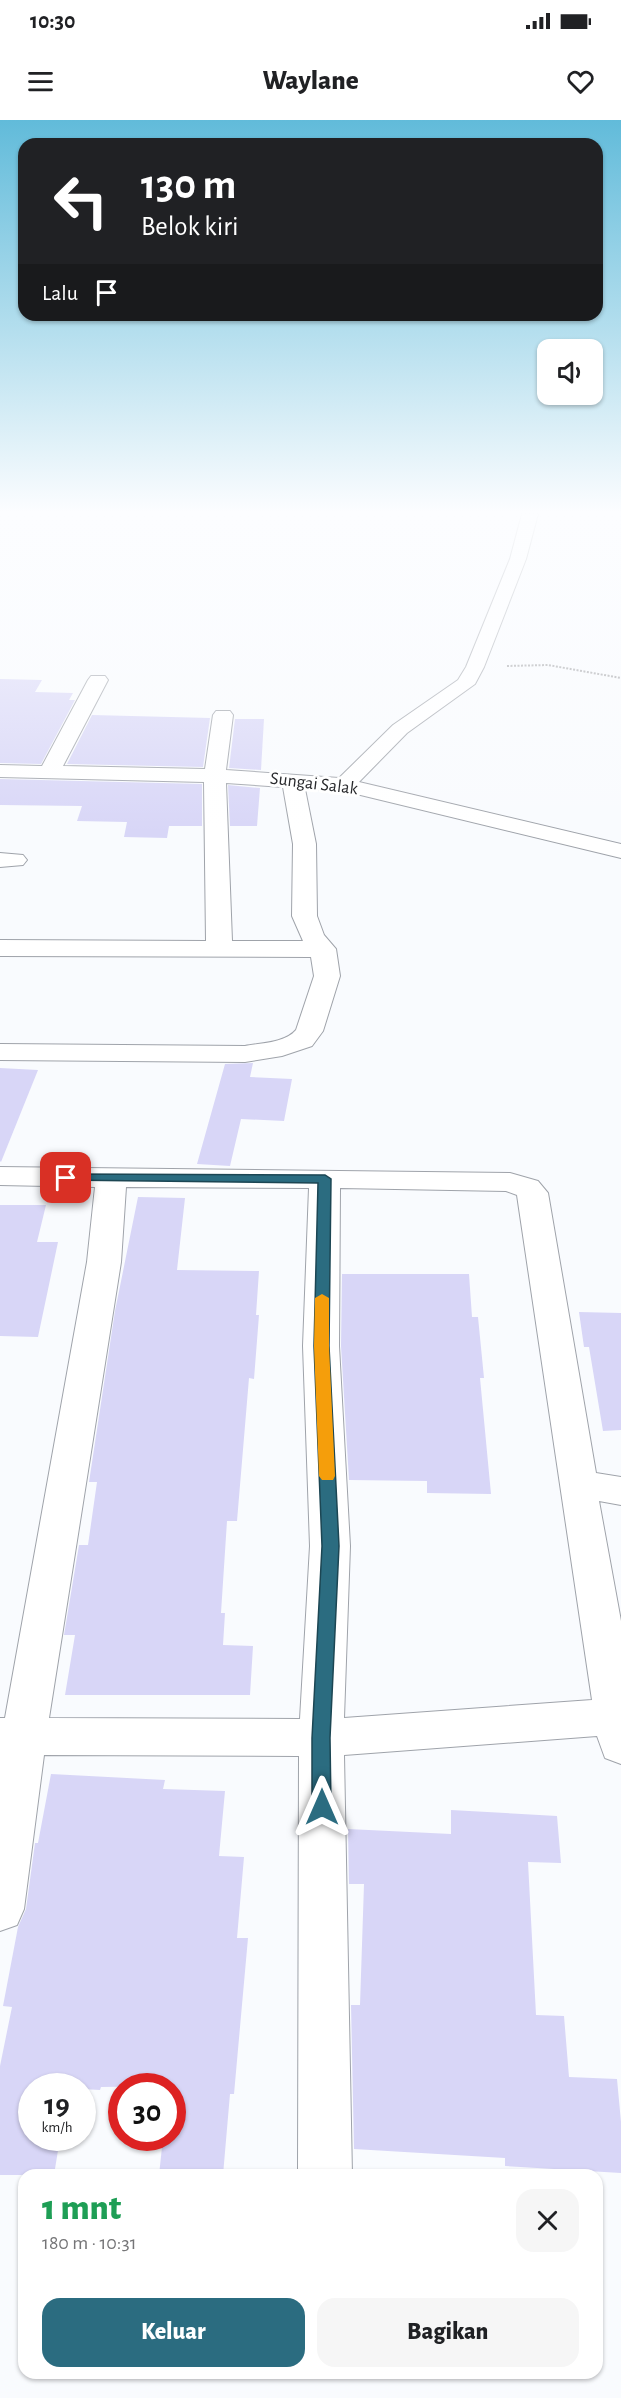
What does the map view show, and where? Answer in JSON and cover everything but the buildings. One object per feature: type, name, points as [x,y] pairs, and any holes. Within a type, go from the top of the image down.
[{"type":"street","points":[[344,785],[400,729],[465,684],[475,667],[494,620]]},
{"type":"street","points":[[49,772],[99,680]]},
{"type":"street","points":[[219,949],[214,776],[223,715]]},
{"type":"street","name":"Sungai Salak","points":[[0,771],[214,776],[344,785],[621,851]]},
{"type":"street","points":[[0,1052],[226,1054],[282,1048],[302,1040],[309,1032],[327,976],[323,949],[314,942],[306,924],[301,893],[305,853],[293,780]]},
{"type":"street","points":[[0,948],[323,949]]},
{"type":"street","points":[[0,1176],[510,1182],[521,1185],[532,1193],[577,1464],[577,1484],[619,1726],[321,1738],[12,1736]]},
{"type":"street","points":[[0,1909],[12,1736],[104,1262],[111,1178]]},
{"type":"street","points":[[325,1179],[321,1346],[330,1546],[321,1738],[326,2169]]},
{"type":"street","points":[[577,1484],[621,1491]]},
{"type":"path","points":[[465,684],[501,667],[517,663],[621,678]]},
{"type":"slow traffic","points":[[322,1298],[321,1346],[327,1476]]},
{"type":"route","points":[[66,1178],[325,1179],[321,1346],[330,1546],[321,1738],[322,1807]]}]
